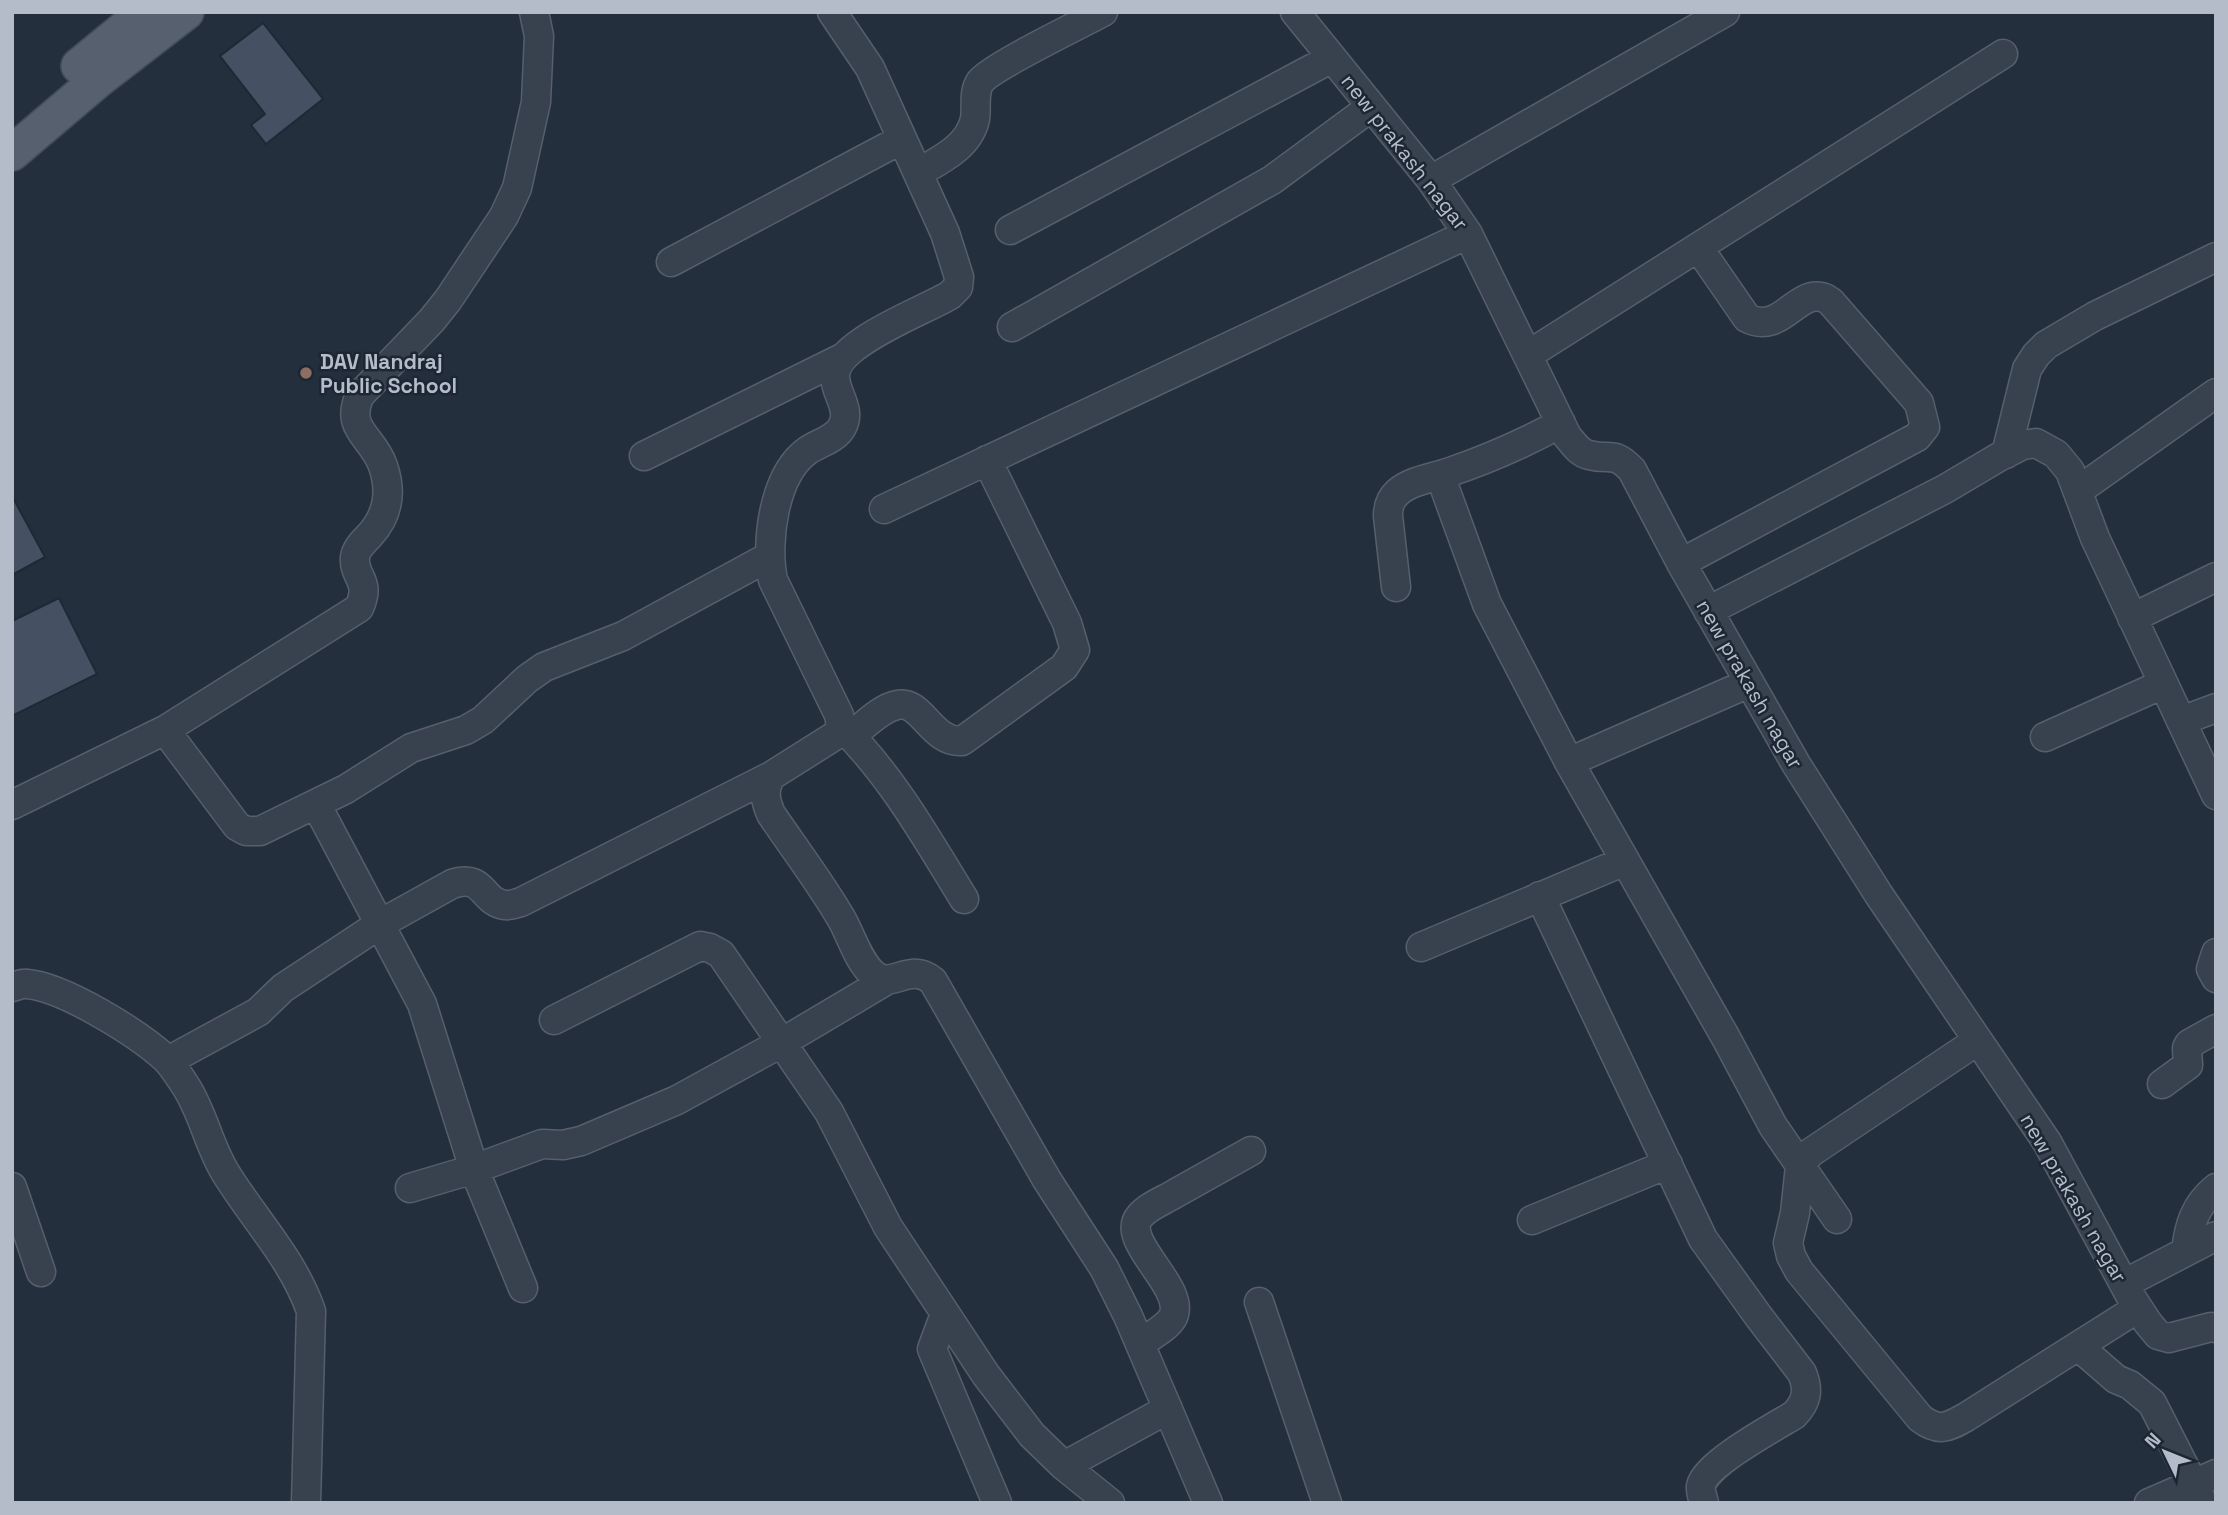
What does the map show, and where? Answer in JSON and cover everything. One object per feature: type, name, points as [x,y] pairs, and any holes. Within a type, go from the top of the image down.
[{"type":"main road","points":[[12,122],[145,12]]},
{"type":"main road","points":[[12,153],[98,80],[186,12]]},
{"type":"street","points":[[12,805],[165,730],[359,608],[365,587],[356,566],[355,555],[385,514],[388,501],[383,466],[354,419],[354,407],[360,395],[448,300],[504,216],[517,188],[536,102],[539,36],[534,12]]},
{"type":"street","points":[[832,12],[870,68],[956,265],[958,287],[936,304],[866,339],[842,358],[835,370],[835,381],[844,403],[845,418],[842,428],[835,436],[808,450],[792,463],[784,477],[772,525],[770,556],[773,580],[846,731],[875,763],[964,899]]},
{"type":"street","points":[[918,173],[956,150],[970,135],[981,81],[1102,12]]},
{"type":"street","name":"new prakash nagar","points":[[1295,12],[1431,180],[1468,234],[1567,436],[1581,452],[1590,456],[1609,455],[1622,460],[1632,470],[1681,563],[1796,764],[1853,855],[2047,1142],[2138,1308],[2158,1335],[2169,1338],[2216,1328]]},
{"type":"street","points":[[1431,180],[1725,12]]},
{"type":"street","points":[[1528,355],[2003,54]]},
{"type":"street","points":[[1010,230],[1332,58]]},
{"type":"street","points":[[1012,327],[1272,180],[1371,107]]},
{"type":"street","points":[[671,262],[902,139]]},
{"type":"street","points":[[884,509],[1468,234]]},
{"type":"street","points":[[1681,563],[1917,437],[1925,427],[1919,403],[1831,302],[1821,297],[1810,298],[1768,322],[1757,323],[1746,317],[1698,247]]},
{"type":"street","points":[[2006,454],[2027,369],[2046,345],[2095,316],[2216,257]]},
{"type":"street","points":[[644,456],[842,358]]},
{"type":"street","points":[[2079,490],[2216,393]]},
{"type":"street","points":[[1396,587],[1388,505],[1398,492],[1409,485],[1518,446],[1560,423]]},
{"type":"street","points":[[1708,611],[1945,489],[2023,445],[2036,443],[2056,454],[2070,471],[2095,538],[2216,795]]},
{"type":"street","points":[[168,1061],[258,1012],[283,988],[380,925],[452,884],[465,880],[473,882],[493,901],[506,906],[522,902],[771,776],[836,735],[898,705],[908,705],[919,713],[940,736],[952,742],[962,741],[1064,667],[1075,650],[1067,623],[988,460]]},
{"type":"street","points":[[1440,475],[1487,604],[1569,762],[1733,1050],[1773,1126],[1837,1219]]},
{"type":"street","points":[[165,730],[237,825],[246,831],[260,831],[346,789],[411,748],[466,730],[483,720],[544,667],[592,650],[655,620],[770,556]]},
{"type":"street","points":[[2132,618],[2216,577]]},
{"type":"street","points":[[1569,762],[1749,683]]},
{"type":"street","points":[[2045,737],[2163,684]]},
{"type":"street","points":[[2181,721],[2216,708]]},
{"type":"street","points":[[771,776],[765,786],[766,801],[771,814],[840,916],[867,967],[875,976],[887,980]]},
{"type":"street","points":[[316,804],[426,1013],[474,1169],[523,1288]]},
{"type":"street","points":[[1421,947],[1625,861]]},
{"type":"street","points":[[1540,896],[1703,1239],[1802,1373],[1807,1384],[1807,1397],[1802,1407],[1719,1462],[1707,1474],[1701,1486],[1704,1503]]},
{"type":"street","points":[[554,1020],[700,946],[721,954],[829,1112],[888,1227],[1005,1401],[1032,1435],[1064,1466],[1110,1503]]},
{"type":"street","points":[[2216,953],[2211,969],[2216,978]]},
{"type":"street","points":[[410,1188],[474,1169],[542,1144],[563,1145],[581,1141],[677,1100],[781,1043],[887,980],[915,972],[924,973],[933,981],[1047,1180],[1104,1268],[1140,1344],[1208,1503]]},
{"type":"street","points":[[12,987],[25,983],[48,988],[69,997],[148,1045],[168,1061],[194,1100],[224,1170],[293,1272],[311,1311],[306,1503]]},
{"type":"street","points":[[2162,1084],[2188,1065],[2189,1044],[2216,1029]]},
{"type":"street","points":[[1977,1041],[1810,1153],[1800,1166],[1795,1213],[1788,1242],[1791,1256],[1800,1271],[1920,1418],[1930,1426],[1952,1425],[2138,1308]]},
{"type":"street","points":[[1140,1344],[1173,1317],[1175,1305],[1138,1240],[1135,1228],[1139,1217],[1167,1198],[1251,1152]]},
{"type":"street","points":[[1532,1220],[1668,1164]]},
{"type":"street","points":[[12,1187],[41,1272]]},
{"type":"street","points":[[2186,1251],[2188,1228],[2195,1212],[2204,1198],[2216,1188]]},
{"type":"street","points":[[2124,1284],[2216,1236]]},
{"type":"street","points":[[1259,1302],[1327,1503]]},
{"type":"street","points":[[945,1314],[932,1349],[997,1503]]},
{"type":"street","points":[[2078,1346],[2116,1379],[2130,1385],[2152,1403],[2204,1487],[2149,1503]]},
{"type":"street","points":[[1064,1466],[1168,1409]]},
{"type":"building","points":[[263,23],[323,99],[266,144],[251,125],[265,114],[220,56]]},
{"type":"building","points":[[12,496],[45,557],[12,575]]},
{"type":"building","points":[[59,598],[97,674],[12,716],[12,621]]},
{"type":"place","name":"DAV Nandraj Public School","points":[[306,373]]}]
